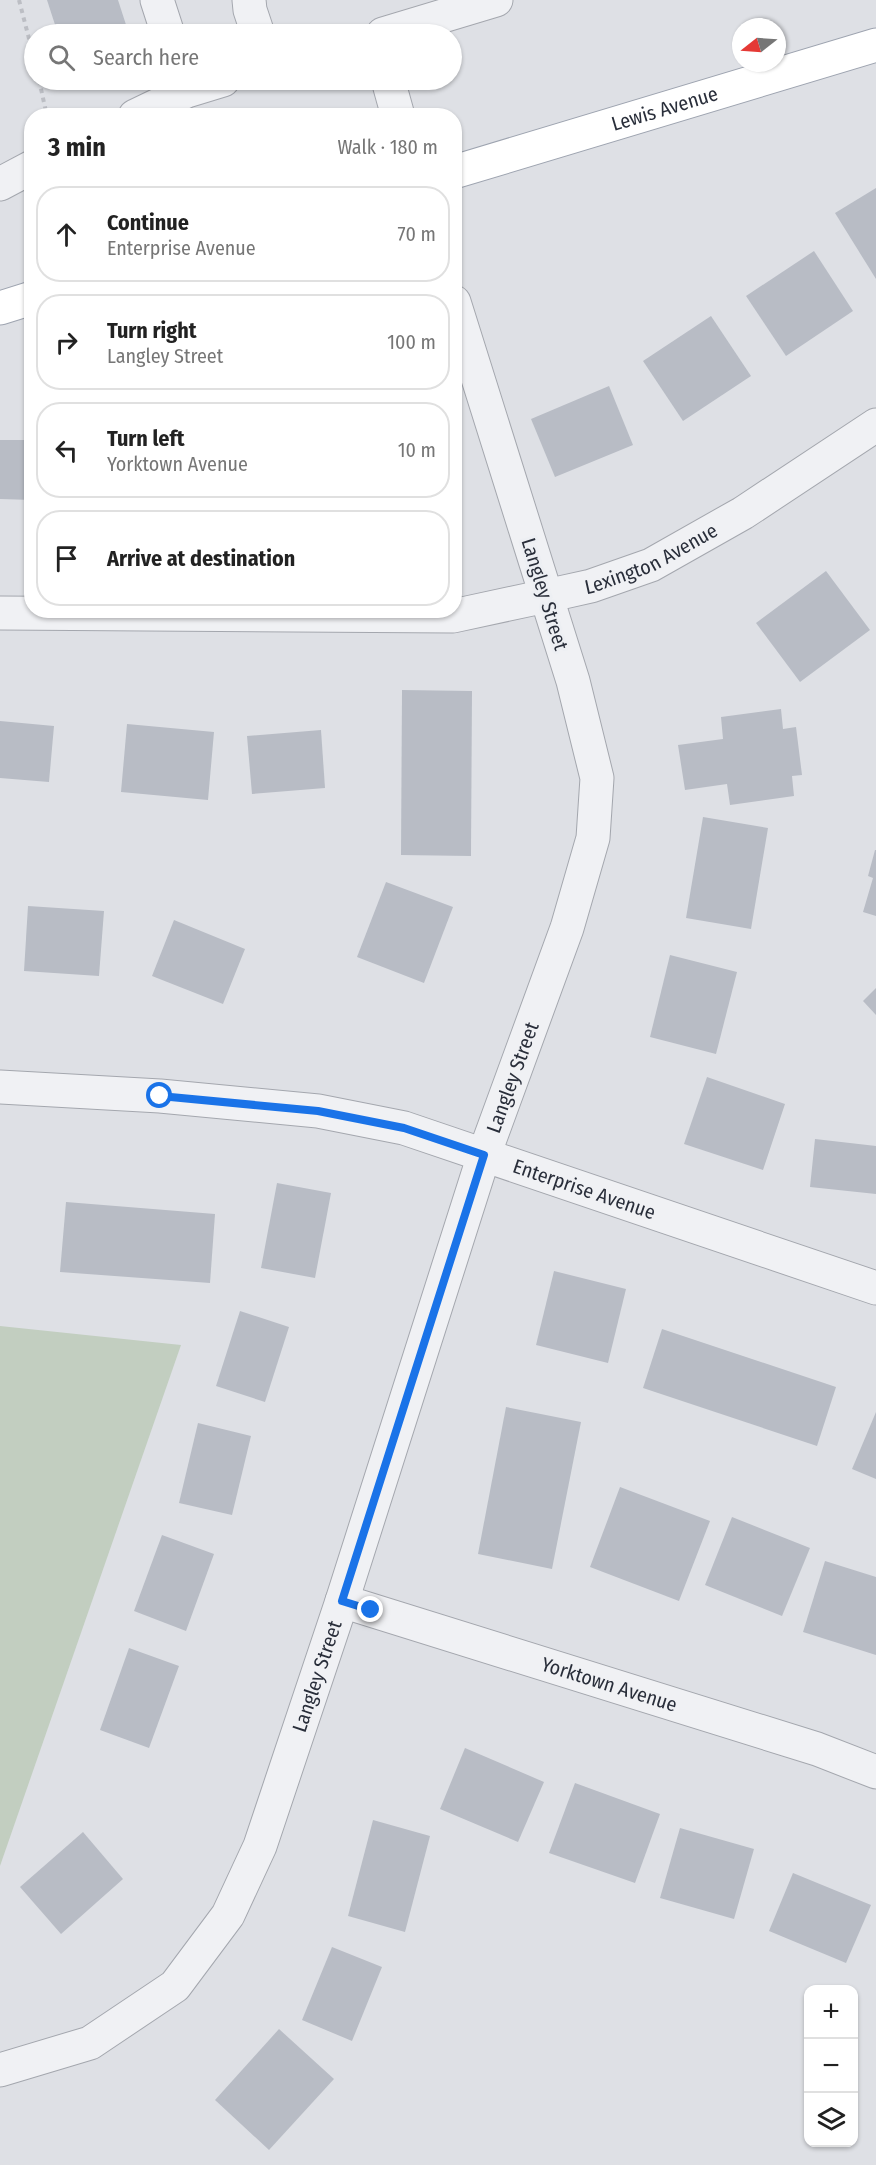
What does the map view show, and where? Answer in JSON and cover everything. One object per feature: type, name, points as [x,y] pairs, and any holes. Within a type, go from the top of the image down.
[{"type":"main road","name":"Lewis Avenue","points":[[462,170],[876,45]]},
{"type":"main road","points":[[0,308],[24,300]]},
{"type":"street","points":[[157,0],[165,24]]},
{"type":"street","points":[[249,0],[255,24]]},
{"type":"street","points":[[416,24],[496,0]]},
{"type":"street","points":[[148,108],[177,90]]},
{"type":"street","points":[[391,90],[396,108]]},
{"type":"street","points":[[0,184],[24,171]]},
{"type":"street","name":"Langley Street","points":[[0,2070],[90,2043],[175,1986],[228,1915],[260,1846],[342,1601],[484,1155],[567,928],[593,838],[597,777],[573,681],[462,328]]},
{"type":"street","name":"Lexington Avenue","points":[[462,614],[591,586],[651,565],[743,513],[876,425]]},
{"type":"street","name":"Lexington Avenue","points":[[0,613],[24,613]]},
{"type":"street","name":"Enterprise Avenue","points":[[0,1087],[160,1096],[318,1111],[404,1128],[876,1288]]},
{"type":"street","name":"Yorktown Avenue","points":[[342,1601],[817,1749],[876,1772]]},
{"type":"path","points":[[19,0],[25,24]]},
{"type":"path","points":[[41,90],[45,108]]},
{"type":"green space","points":[[0,1326],[181,1345],[0,1866]]},
{"type":"building","points":[[47,0],[118,0],[126,24],[55,24]]},
{"type":"building","points":[[876,188],[876,279],[835,213]]},
{"type":"building","points":[[814,251],[853,311],[786,356],[746,296]]},
{"type":"building","points":[[711,316],[751,376],[683,421],[643,361]]},
{"type":"building","points":[[609,386],[633,445],[555,477],[531,419]]},
{"type":"building","points":[[0,440],[24,440],[24,500],[0,499]]},
{"type":"building","points":[[826,571],[870,630],[800,682],[756,623]]},
{"type":"building","points":[[402,690],[472,691],[471,856],[401,855]]},
{"type":"building","points":[[781,709],[783,729],[796,727],[802,775],[792,776],[794,796],[730,805],[727,784],[685,790],[678,745],[723,739],[721,717]]},
{"type":"building","points":[[0,721],[54,726],[49,782],[0,778]]},
{"type":"building","points":[[127,724],[214,732],[208,800],[121,792]]},
{"type":"building","points":[[321,730],[325,788],[252,794],[247,736]]},
{"type":"building","points":[[703,817],[768,828],[751,929],[686,918]]},
{"type":"building","points":[[875,850],[876,916],[863,912],[873,878],[868,876]]},
{"type":"building","points":[[386,882],[453,907],[424,983],[357,957]]},
{"type":"building","points":[[28,906],[104,911],[99,976],[24,971]]},
{"type":"building","points":[[174,920],[245,949],[223,1004],[152,976]]},
{"type":"building","points":[[670,955],[737,972],[716,1054],[650,1037]]},
{"type":"building","points":[[876,988],[876,1015],[863,1001]]},
{"type":"building","points":[[707,1077],[785,1104],[763,1170],[684,1144]]},
{"type":"building","points":[[815,1139],[876,1146],[876,1194],[810,1187]]},
{"type":"building","points":[[277,1183],[331,1193],[315,1278],[261,1268]]},
{"type":"building","points":[[66,1202],[215,1214],[210,1283],[60,1272]]},
{"type":"building","points":[[554,1271],[626,1289],[608,1363],[536,1345]]},
{"type":"building","points":[[240,1311],[289,1327],[265,1402],[216,1386]]},
{"type":"building","points":[[662,1329],[836,1387],[817,1446],[643,1388]]},
{"type":"building","points":[[506,1407],[581,1422],[552,1569],[478,1554]]},
{"type":"building","points":[[876,1412],[876,1479],[852,1469]]},
{"type":"building","points":[[198,1423],[251,1436],[232,1515],[179,1503]]},
{"type":"building","points":[[620,1487],[710,1521],[679,1601],[590,1567]]},
{"type":"building","points":[[732,1517],[810,1548],[782,1616],[705,1585]]},
{"type":"building","points":[[162,1535],[214,1554],[186,1631],[134,1611]]},
{"type":"building","points":[[825,1561],[876,1577],[876,1655],[803,1632]]},
{"type":"building","points":[[129,1648],[179,1666],[149,1748],[100,1730]]},
{"type":"building","points":[[465,1748],[544,1782],[518,1842],[440,1809]]},
{"type":"building","points":[[575,1783],[660,1814],[635,1883],[549,1853]]},
{"type":"building","points":[[373,1820],[430,1836],[405,1932],[348,1916]]},
{"type":"building","points":[[680,1828],[754,1849],[734,1919],[660,1898]]},
{"type":"building","points":[[83,1832],[123,1879],[61,1934],[20,1887]]},
{"type":"building","points":[[793,1873],[871,1905],[846,1963],[769,1931]]},
{"type":"building","points":[[332,1947],[382,1967],[352,2041],[302,2020]]},
{"type":"building","points":[[279,2029],[334,2079],[269,2150],[215,2100]]},
{"type":"route","points":[[160,1096],[318,1111],[404,1128],[484,1155],[342,1601],[371,1610]]}]
